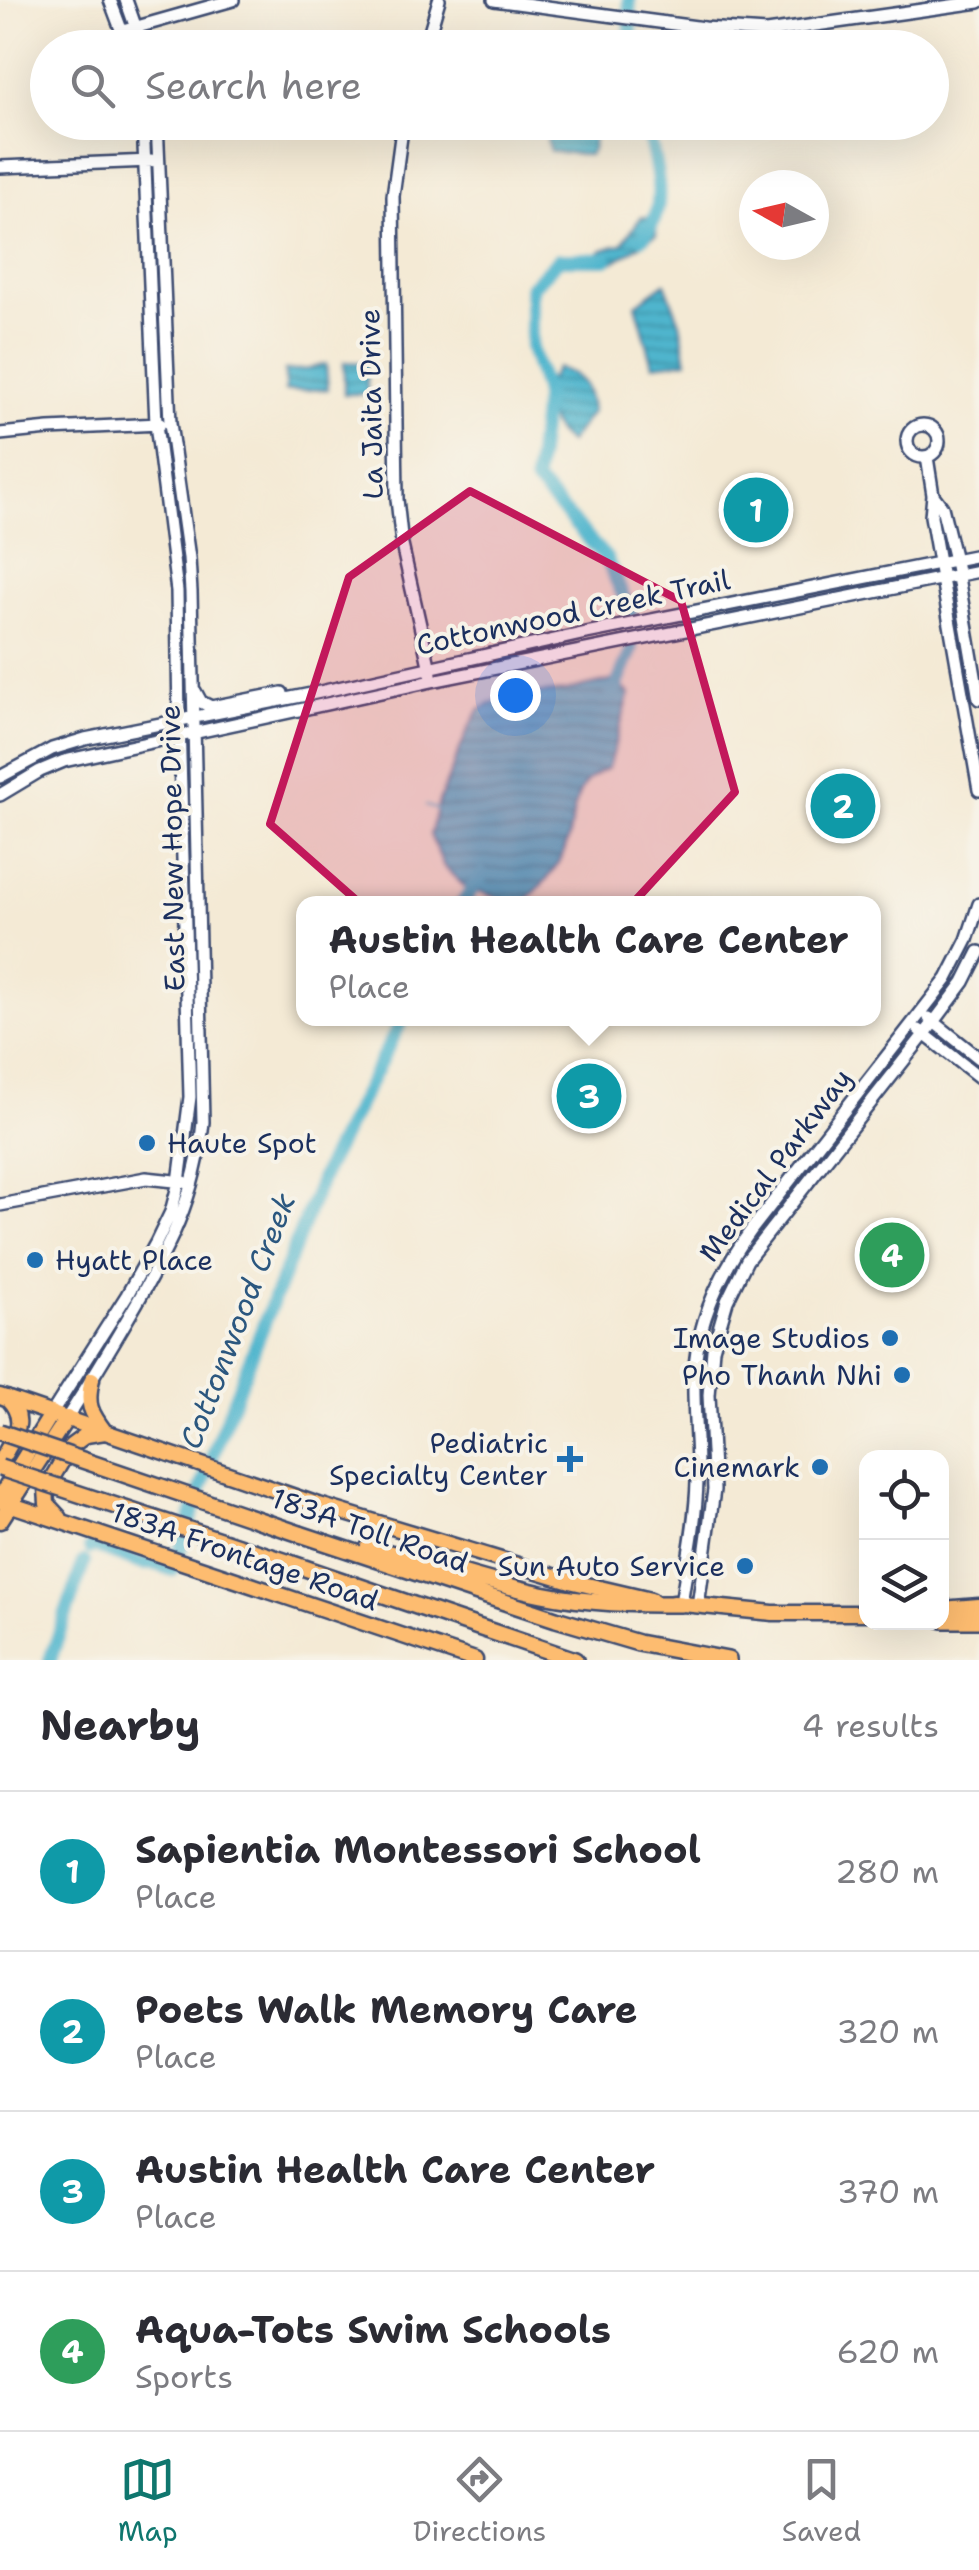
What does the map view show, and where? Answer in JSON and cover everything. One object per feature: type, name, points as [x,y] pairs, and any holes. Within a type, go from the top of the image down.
[{"type":"highway","name":"183A Toll Road","points":[[0,1432],[572,1624],[638,1643],[728,1660]]},
{"type":"highway","name":"183A Toll Road","points":[[0,1464],[575,1660]]},
{"type":"highway","points":[[300,1534],[404,1555],[539,1593],[608,1604],[690,1605]]},
{"type":"highway","points":[[949,1620],[979,1620]]},
{"type":"main road","points":[[92,1379],[90,1405],[105,1432]]},
{"type":"main road","points":[[4,1397],[320,1505],[574,1582],[690,1605],[773,1613],[859,1613]]},
{"type":"main road","points":[[0,1464],[20,1426],[16,1407],[4,1397]]},
{"type":"main road","name":"East New Hope Drive","points":[[0,1521],[3,1500],[59,1416]]},
{"type":"main road","points":[[64,1522],[46,1504],[46,1488],[77,1440],[105,1432]]},
{"type":"main road","name":"183A Frontage Road","points":[[3,1500],[475,1660]]},
{"type":"main road","points":[[949,1608],[979,1606]]},
{"type":"street","points":[[110,0],[123,30]]},
{"type":"street","points":[[126,0],[138,30]]},
{"type":"street","points":[[126,30],[233,0]]},
{"type":"street","points":[[430,30],[439,0]]},
{"type":"street","points":[[494,0],[735,30]]},
{"type":"street","points":[[780,30],[979,2]]},
{"type":"street","name":"East New Hope Drive","points":[[59,1416],[92,1379],[171,1244],[186,1183],[190,1097],[178,591],[156,424],[143,140]]},
{"type":"street","name":"East New Hope Drive","points":[[59,1416],[186,1183],[200,1153],[203,1122],[189,558],[170,424],[158,140]]},
{"type":"street","name":"La Jaita Drive","points":[[401,140],[393,196],[396,499],[402,545],[432,681]]},
{"type":"street","points":[[0,167],[160,161]]},
{"type":"street","points":[[0,434],[170,424]]},
{"type":"street","points":[[926,458],[933,496],[931,516],[979,790]]},
{"type":"street","points":[[933,496],[942,507],[955,560],[979,699]]},
{"type":"street","name":"Cottonwood Creek Trail","points":[[179,729],[194,718],[429,666],[979,555]]},
{"type":"street","name":"Cottonwood Creek Trail","points":[[179,729],[195,734],[432,681],[979,571]]},
{"type":"street","points":[[194,688],[200,702],[211,707],[286,692],[311,694]]},
{"type":"street","points":[[14,784],[3,775],[52,749],[179,729]]},
{"type":"street","points":[[0,794],[64,761],[179,729]]},
{"type":"street","name":"Medical Parkway","points":[[690,1605],[714,1490],[709,1395],[713,1349],[727,1301],[777,1206],[947,979],[967,940],[979,904]]},
{"type":"street","name":"Medical Parkway","points":[[690,1605],[697,1480],[695,1365],[701,1329],[716,1288],[735,1253],[924,1035],[964,982],[979,952]]},
{"type":"street","points":[[186,961],[200,967]]},
{"type":"street","points":[[921,1012],[979,1058]]},
{"type":"street","points":[[911,1024],[979,1077]]},
{"type":"street","points":[[0,1205],[146,1178],[186,1183]]},
{"type":"street","points":[[694,1395],[709,1395]]},
{"type":"highlighted area","points":[[470,491],[681,601],[735,792],[575,966],[422,958],[270,824],[349,577]]},
{"type":"water","points":[[593,140],[588,155],[550,151],[547,142]]},
{"type":"water","points":[[641,217],[656,226],[656,235],[614,261],[585,261],[622,244]]},
{"type":"water","points":[[665,283],[680,322],[687,361],[653,365],[636,304]]},
{"type":"water","points":[[344,362],[367,363],[367,394],[344,394]]},
{"type":"water","points":[[326,364],[328,389],[285,391],[285,371]]},
{"type":"water","points":[[557,368],[583,383],[592,411],[569,443],[552,425],[543,388]]},
{"type":"water","points":[[614,680],[630,694],[608,768],[594,775],[579,793],[563,854],[530,896],[491,896],[464,886],[444,867],[430,835],[439,801],[468,729],[479,710],[505,696],[565,691]]},
{"type":"waterway","name":"Cottonwood Creek","points":[[629,0],[631,30]]},
{"type":"waterway","name":"Cottonwood Creek","points":[[642,238],[651,226],[659,198],[650,140]]},
{"type":"waterway","name":"Cottonwood Creek","points":[[606,259],[559,259],[531,287],[531,348],[545,393],[535,481],[606,558],[631,613]]},
{"type":"waterway","name":"Cottonwood Creek","points":[[612,697],[632,649]]},
{"type":"waterway","points":[[426,806],[438,810]]},
{"type":"waterway","name":"Cottonwood Creek","points":[[468,896],[482,875]]},
{"type":"waterway","name":"Cottonwood Creek","points":[[90,1548],[173,1570],[220,1435],[326,1167],[399,1026]]},
{"type":"waterway","name":"Cottonwood Creek","points":[[50,1660],[84,1562]]},
{"type":"place","name":"Sapientia Montessori School","points":[[756,510]]},
{"type":"place","name":"Poets Walk Memory Care","points":[[843,806]]},
{"type":"place","name":"Austin Health Care Center","points":[[589,1096]]},
{"type":"place","name":"Haute Spot","points":[[147,1143]]},
{"type":"place","name":"Aqua-Tots Swim Schools","points":[[892,1255]]},
{"type":"place","name":"Hyatt Place","points":[[35,1260]]},
{"type":"place","name":"Image Studios","points":[[890,1338]]},
{"type":"place","name":"Pho Thanh Nhi","points":[[902,1375]]},
{"type":"place","name":"Pediatric Specialty Center","points":[[570,1459]]},
{"type":"place","name":"Cinemark","points":[[820,1467]]},
{"type":"place","name":"Sun Auto Service","points":[[745,1566]]}]
